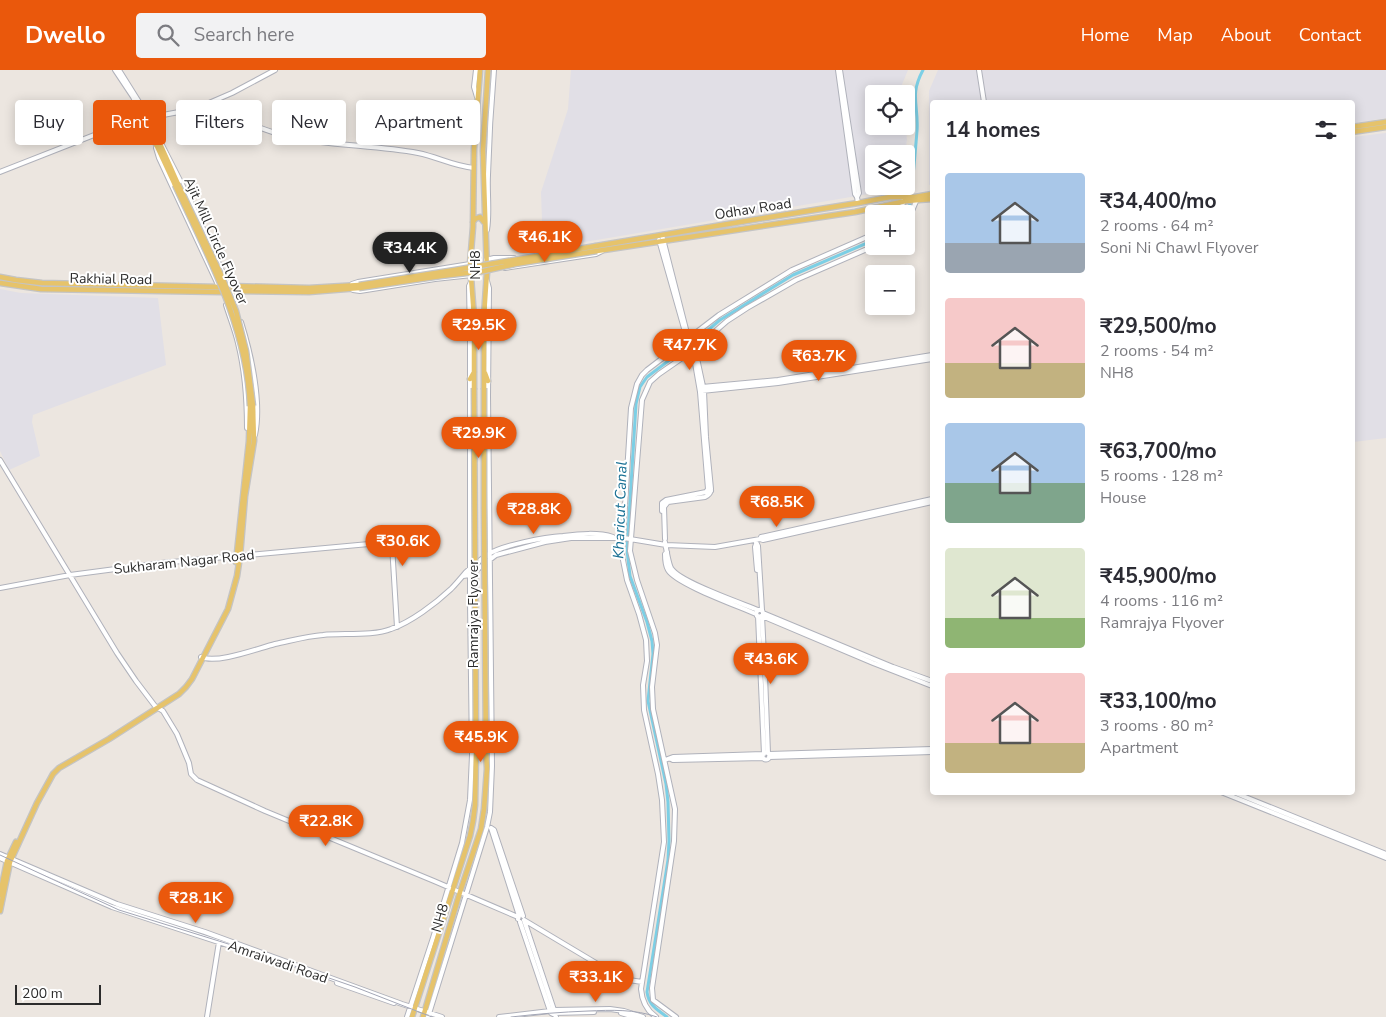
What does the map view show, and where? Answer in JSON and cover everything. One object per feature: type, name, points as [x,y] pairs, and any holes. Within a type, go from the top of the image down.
[{"type":"main road","name":"NH8","points":[[478,100],[480,70]]},
{"type":"main road","name":"NH8","points":[[484,372],[486,362],[484,321],[486,260],[483,150],[489,98],[486,91],[488,70]]},
{"type":"main road","points":[[1355,127],[1386,122]]},
{"type":"main road","points":[[1355,132],[1386,127]]},
{"type":"main road","name":"Ajit Mill Circle Flyover","points":[[9,860],[37,803],[53,774],[59,768],[110,739],[157,706],[179,694],[186,687],[228,609],[237,576],[251,441],[252,406],[242,346],[229,303],[158,145]]},
{"type":"main road","name":"NH8","points":[[474,145],[470,264],[474,321]]},
{"type":"main road","points":[[916,198],[930,194]]},
{"type":"main road","name":"Odhav Road","points":[[603,248],[660,235],[890,197],[905,199]]},
{"type":"main road","points":[[905,199],[930,199]]},
{"type":"main road","name":"Odhav Road","points":[[603,248],[854,212],[905,199]]},
{"type":"main road","points":[[473,222],[480,217],[484,222]]},
{"type":"main road","points":[[230,288],[309,292],[348,288],[484,271],[603,248]]},
{"type":"main road","name":"Rakhial Road","points":[[0,277],[50,283],[220,289]]},
{"type":"main road","name":"Rakhial Road","points":[[0,283],[42,289],[220,289]]},
{"type":"main road","points":[[474,321],[484,321]]},
{"type":"main road","name":"Ramrajya Flyover","points":[[412,1012],[450,887],[470,836],[473,821],[476,765],[474,321]]},
{"type":"main road","points":[[470,380],[474,370]]},
{"type":"main road","points":[[484,372],[488,381]]},
{"type":"main road","name":"Ramrajya Flyover","points":[[481,827],[486,793],[484,372]]},
{"type":"main road","points":[[472,756],[476,765]]},
{"type":"main road","name":"NH8","points":[[427,1015],[481,827]]},
{"type":"main road","points":[[0,895],[9,860]]},
{"type":"main road","points":[[0,911],[9,860]]},
{"type":"street","points":[[115,70],[135,100]]},
{"type":"street","points":[[119,70],[135,100]]},
{"type":"street","points":[[211,100],[232,91],[270,70]]},
{"type":"street","points":[[216,100],[275,70]]},
{"type":"street","points":[[476,70],[474,87],[477,100]]},
{"type":"street","points":[[485,238],[489,218],[489,98],[494,70]]},
{"type":"street","points":[[839,70],[855,194],[858,203]]},
{"type":"street","points":[[980,70],[985,100]]},
{"type":"street","points":[[262,130],[292,138],[419,154],[451,164],[474,168]]},
{"type":"street","points":[[0,171],[93,135]]},
{"type":"street","points":[[157,145],[159,158],[220,289],[239,347],[245,382],[247,431],[251,441]]},
{"type":"street","points":[[163,145],[230,288],[247,341],[256,401],[256,429],[251,441]]},
{"type":"street","points":[[913,205],[916,198]]},
{"type":"street","points":[[903,205],[905,199]]},
{"type":"street","points":[[660,235],[702,389],[710,490],[666,500],[662,505],[663,536],[667,552],[665,554],[666,568],[675,578],[688,585],[930,680]]},
{"type":"street","points":[[676,1017],[653,1000],[652,988],[674,841],[675,809],[653,710],[652,686],[657,645],[630,551],[642,400],[650,382],[719,315],[792,270],[865,238]]},
{"type":"street","points":[[486,260],[494,258],[512,259],[596,244],[603,248],[596,254],[504,268],[486,275],[490,288],[486,362],[488,381],[492,766],[489,826],[553,1014]]},
{"type":"street","points":[[653,1016],[644,1004],[641,989],[664,849],[664,829],[660,785],[644,710],[643,685],[647,661],[646,640],[627,580],[622,555],[631,408],[634,394],[637,384],[647,370],[776,291],[796,280],[865,250]]},
{"type":"street","points":[[348,288],[358,282],[470,264]]},
{"type":"street","points":[[348,288],[360,291],[435,279],[472,278],[469,286],[471,789],[468,819],[450,887]]},
{"type":"street","points":[[220,289],[230,288]]},
{"type":"street","points":[[702,389],[778,380],[930,355]]},
{"type":"street","points":[[702,389],[787,382],[930,359]]},
{"type":"street","points":[[0,460],[117,653],[136,681],[163,711],[177,734],[191,774],[197,780],[270,814],[521,918],[611,972],[630,980],[642,982]]},
{"type":"street","points":[[766,755],[766,675],[754,546],[757,541],[761,537],[930,501]]},
{"type":"street","points":[[202,658],[212,659],[230,656],[322,635],[370,633],[390,630],[408,621],[429,606],[490,554],[503,548],[551,537],[589,534],[615,538]]},
{"type":"street","points":[[463,576],[470,575],[496,555],[545,542],[571,538],[624,538],[666,545],[715,547],[757,541]]},
{"type":"street","name":"Sukharam Nagar Road","points":[[0,588],[70,575],[161,562],[369,544],[392,545],[396,627]]},
{"type":"street","points":[[760,613],[872,663],[930,685]]},
{"type":"street","points":[[664,760],[766,755],[930,751]]},
{"type":"street","points":[[1228,795],[1386,858]]},
{"type":"street","points":[[1240,795],[1386,854]]},
{"type":"street","points":[[481,827],[489,826]]},
{"type":"street","points":[[463,893],[489,826]]},
{"type":"street","points":[[0,854],[9,860],[117,904],[213,935],[412,1012],[442,1017]]},
{"type":"street","name":"Amraiwadi Road","points":[[0,858],[9,860],[43,878],[111,907],[310,972],[412,1012]]},
{"type":"street","points":[[207,1017],[219,942]]},
{"type":"street","points":[[520,1017],[610,1009],[643,1017]]},
{"type":"street","points":[[499,1017],[610,1012],[623,1013],[634,1017]]},
{"type":"shaded area","points":[[571,70],[908,70],[902,85],[865,85],[865,135],[906,135],[907,139],[906,145],[865,145],[865,195],[543,249],[541,192],[568,109]]},
{"type":"shaded area","points":[[938,70],[1386,70],[1386,118],[1355,123],[1355,100],[930,100],[929,185],[929,91]]},
{"type":"shaded area","points":[[1386,133],[1386,438],[1355,442],[1355,137]]},
{"type":"shaded area","points":[[0,289],[21,293],[158,298],[166,365],[33,415],[32,422],[40,456],[9,470],[0,451]]},
{"type":"waterway","name":"Kharicut Canal","points":[[910,205],[917,131],[915,94],[923,70]]},
{"type":"waterway","name":"Kharicut Canal","points":[[667,1017],[652,1004],[647,992],[668,860],[668,802],[666,784],[648,701],[653,654],[652,641],[630,576],[627,550],[636,404],[640,387],[647,377],[720,320],[793,275],[865,244]]},
{"type":"railway","points":[[0,855],[119,910],[251,951],[355,987],[432,1017]]},
{"type":"railway","points":[[511,1017],[614,1010],[632,1011],[657,1017]]}]
